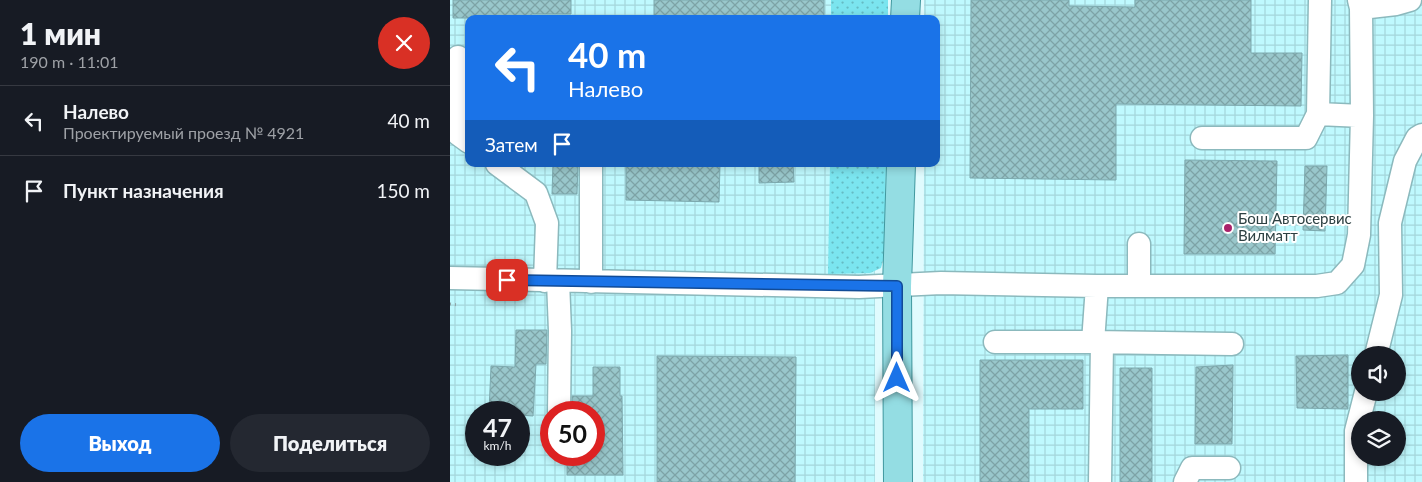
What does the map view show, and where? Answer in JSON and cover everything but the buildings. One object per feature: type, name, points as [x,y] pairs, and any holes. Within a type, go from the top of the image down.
[{"type":"main road","points":[[905,15],[906,0]]},
{"type":"main road","points":[[898,482],[897,286],[901,167]]},
{"type":"street","points":[[1202,138],[1306,138],[1318,114],[1320,0]]},
{"type":"street","points":[[450,278],[897,286],[942,283],[1097,286],[1317,286],[1337,283],[1353,264],[1359,235],[1362,116],[1360,4],[1396,4],[1410,0]]},
{"type":"street","points":[[458,57],[458,134],[465,139]]},
{"type":"street","points":[[1318,114],[1362,116]]},
{"type":"street","points":[[1378,346],[1391,295],[1390,223],[1406,160],[1417,138],[1422,135]]},
{"type":"street","points":[[501,167],[536,193],[547,223],[552,281],[560,331],[559,401]]},
{"type":"street","points":[[591,167],[591,282]]},
{"type":"street","points":[[1138,286],[1139,244]]},
{"type":"street","points":[[1097,286],[1100,482]]},
{"type":"street","points":[[995,342],[1232,344]]},
{"type":"street","points":[[1356,482],[1356,431],[1364,401]]},
{"type":"street","points":[[1185,482],[1192,468],[1229,468]]},
{"type":"path","points":[[450,304],[459,304]]},
{"type":"shaded area","points":[[450,0],[874,0],[874,15],[465,15],[465,167],[875,167],[875,482],[450,482]]},
{"type":"shaded area","points":[[831,0],[888,0],[888,15],[831,15]]},
{"type":"shaded area","points":[[924,0],[1422,0],[1422,482],[923,482],[924,167],[940,167],[940,15],[924,15]]},
{"type":"shaded area","points":[[830,167],[886,167],[884,257],[881,268],[870,273],[828,274]]},
{"type":"place","name":"Бош Автосервис Вилматт","points":[[1228,228]]},
{"type":"route","points":[[507,280],[859,287],[897,286],[897,378]]}]
